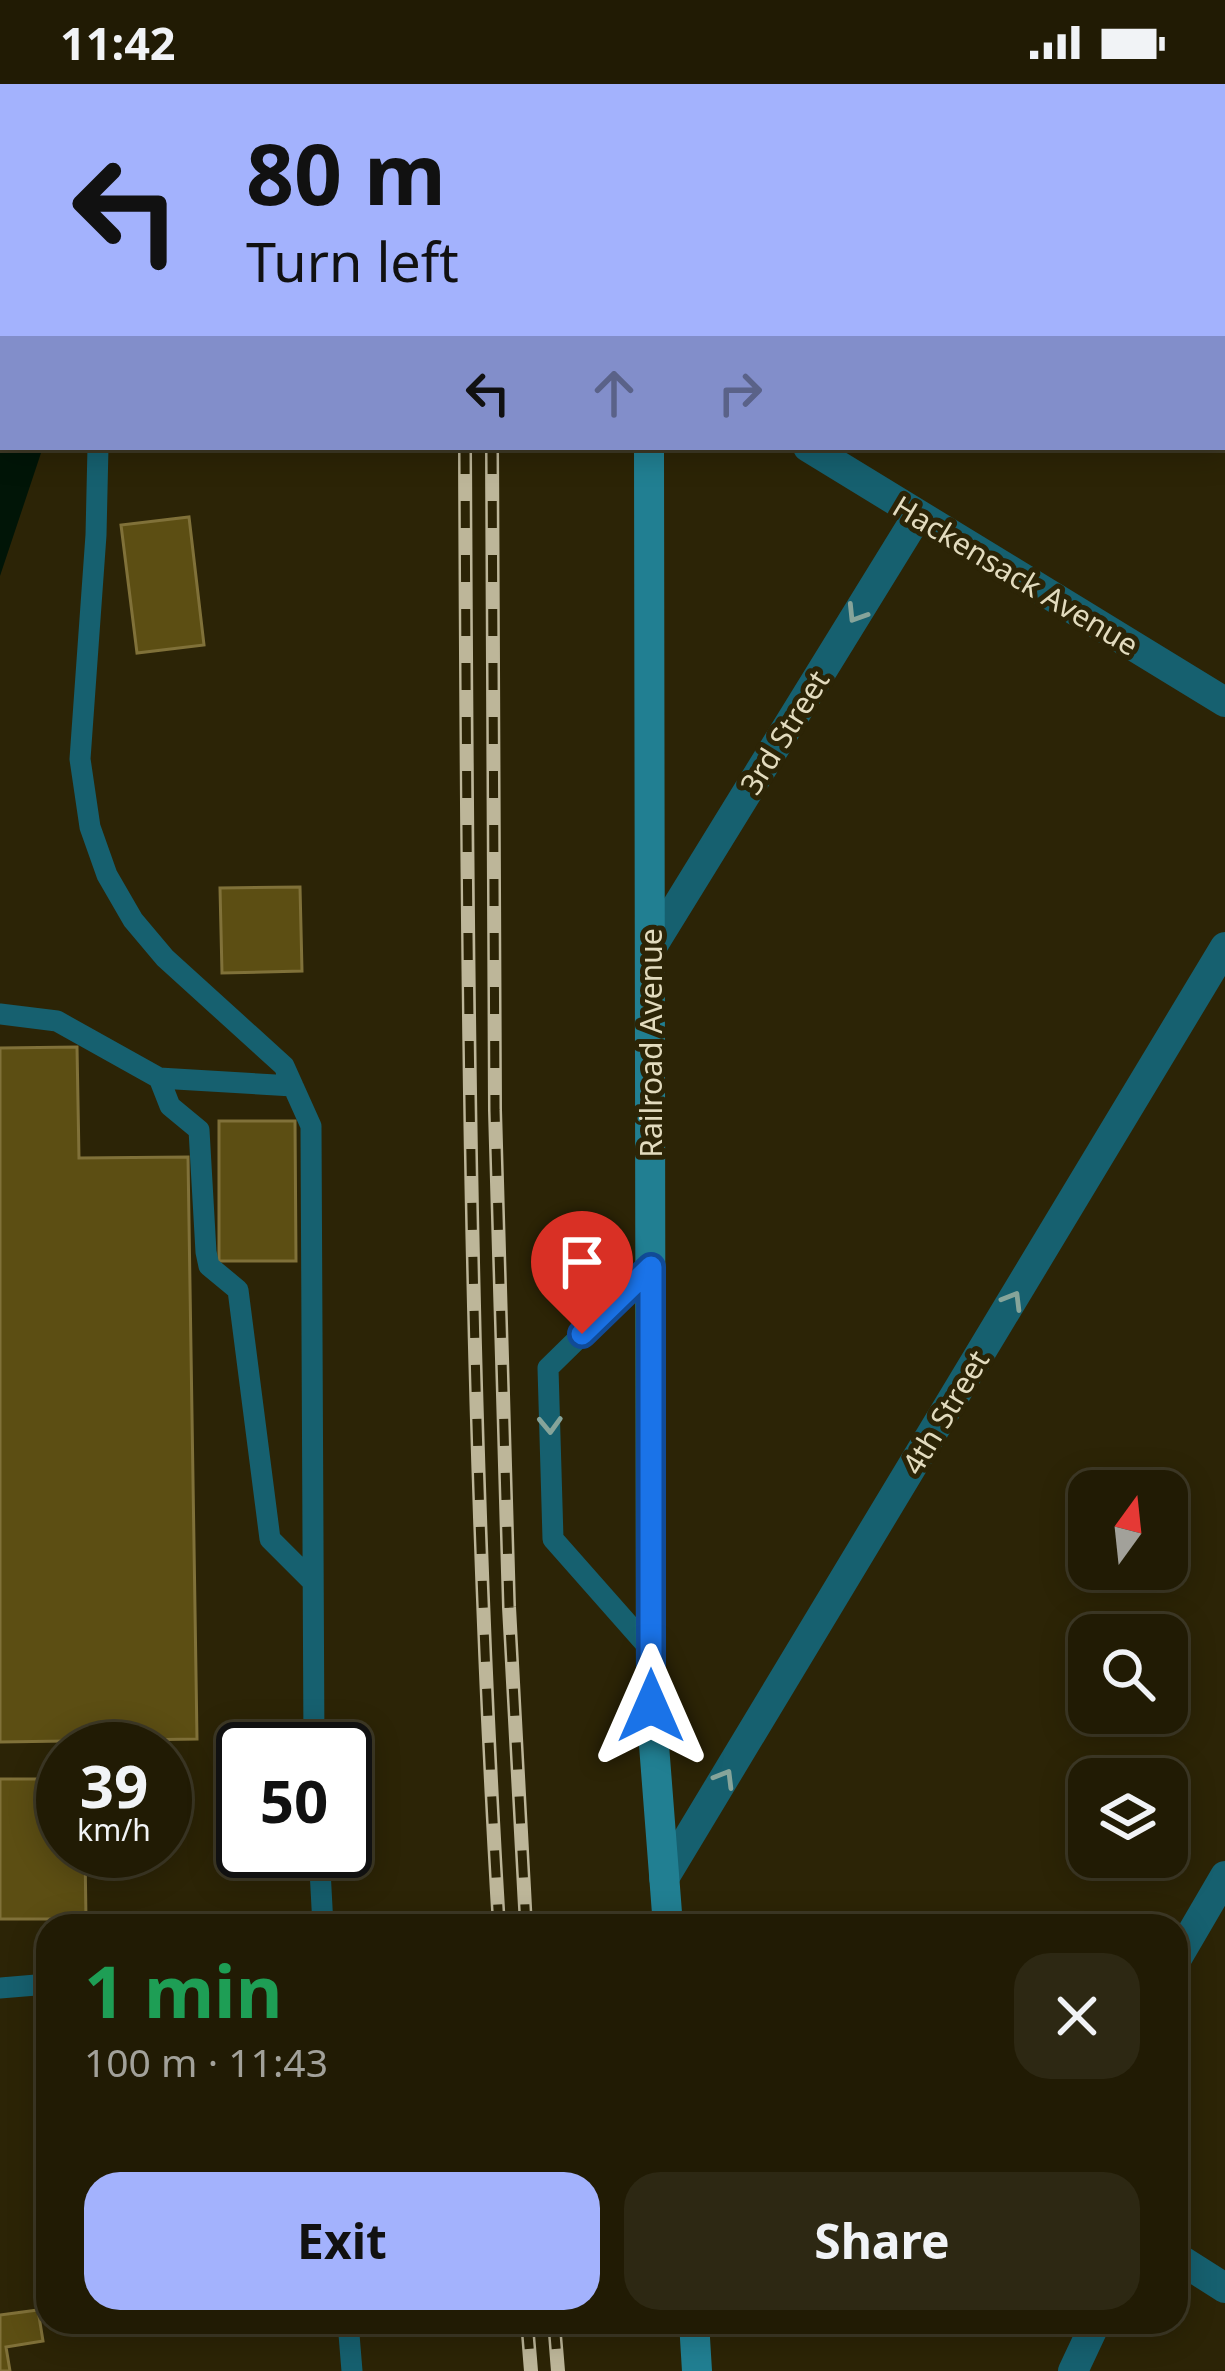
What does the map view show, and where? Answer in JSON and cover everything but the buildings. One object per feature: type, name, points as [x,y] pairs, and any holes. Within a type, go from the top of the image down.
[{"type":"main road","name":"Railroad Avenue","points":[[649,450],[651,1706],[667,1914]]},
{"type":"main road","points":[[695,2334],[697,2371]]},
{"type":"street","name":"Hackensack Avenue","points":[[817,450],[1225,701]]},
{"type":"street","name":"3rd Street","points":[[650,950],[918,514]]},
{"type":"street","name":"4th Street","points":[[664,1878],[1225,947]]},
{"type":"street","points":[[1188,1939],[1225,1876]]},
{"type":"street","points":[[1188,2265],[1225,2288]]},
{"type":"street","points":[[1073,2371],[1090,2334]]},
{"type":"lane","points":[[98,450],[80,759],[90,827],[107,875],[133,920],[165,958],[284,1066],[311,1126],[314,1722]]},
{"type":"lane","points":[[0,1014],[57,1021],[159,1078],[293,1086]]},
{"type":"lane","points":[[159,1078],[170,1106],[199,1130],[209,1266],[238,1290],[270,1539],[313,1582]]},
{"type":"lane","points":[[651,1267],[548,1367],[554,1540],[651,1650]]},
{"type":"lane","points":[[320,1878],[322,1914]]},
{"type":"lane","points":[[0,1988],[36,1985]]},
{"type":"lane","points":[[349,2334],[352,2371]]},
{"type":"shaded area","points":[[0,450],[42,450],[0,576]]},
{"type":"railway","points":[[465,450],[476,1371],[498,1914]]},
{"type":"railway","points":[[492,450],[495,1110],[509,1607],[525,1914]]},
{"type":"railway","points":[[528,2334],[531,2371]]},
{"type":"railway","points":[[555,2334],[558,2371]]},
{"type":"route","points":[[582,1334],[651,1267],[651,1706]]}]
